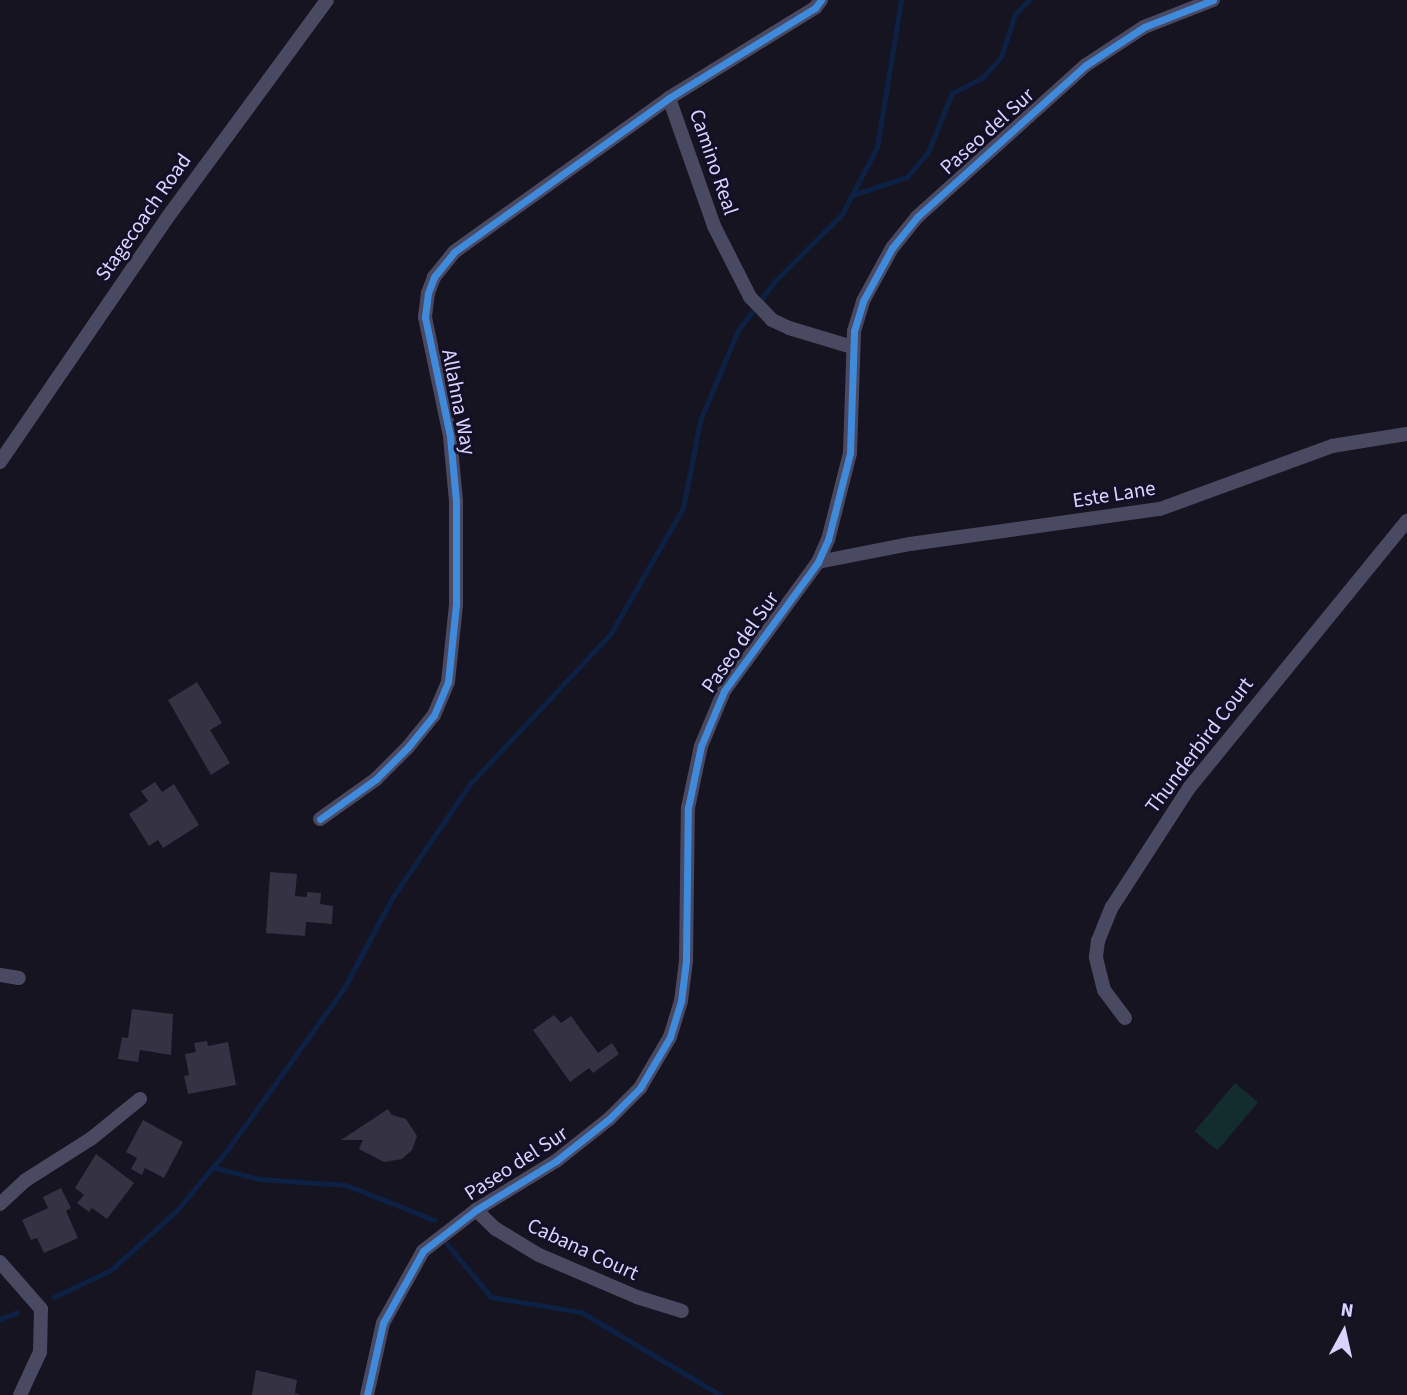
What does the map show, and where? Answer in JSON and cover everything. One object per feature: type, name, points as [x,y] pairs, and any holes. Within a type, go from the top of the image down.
[{"type":"street","name":"Stagecoach Road","points":[[0,462],[167,218],[327,0]]},
{"type":"street","name":"Camino Real","points":[[821,0],[815,8],[669,98],[714,226],[750,297],[772,320],[789,328],[852,347]]},
{"type":"street","name":"Paseo del Sur","points":[[367,1395],[383,1323],[423,1251],[475,1210],[556,1161],[609,1119],[640,1088],[662,1054],[676,1020],[684,984],[688,808],[701,746],[724,691],[818,562],[836,515],[850,453],[853,415],[852,347],[858,317],[870,287],[892,247],[917,217],[1073,75],[1106,50],[1161,19],[1213,0]]},
{"type":"street","name":"Allahna Way","points":[[320,819],[376,779],[408,747],[434,715],[448,682],[456,604],[456,483],[444,406],[426,326],[426,301],[430,285],[454,252],[669,98]]},
{"type":"street","name":"Este Lane","points":[[818,562],[910,544],[1160,509],[1332,446],[1407,434]]},
{"type":"street","name":"Thunderbird Court","points":[[1125,1018],[1104,990],[1096,957],[1098,941],[1112,907],[1189,788],[1407,521]]},
{"type":"street","points":[[0,975],[19,978]]},
{"type":"street","points":[[0,1204],[26,1180],[92,1138],[141,1098]]},
{"type":"street","name":"Cabana Court","points":[[475,1210],[496,1229],[539,1255],[637,1297],[682,1311]]},
{"type":"street","points":[[0,1262],[41,1309],[40,1352],[20,1395]]},
{"type":"green space","points":[[1235,1083],[1258,1102],[1217,1151],[1195,1131]]},
{"type":"building","points":[[197,682],[222,723],[210,730],[230,763],[211,775],[168,700]]},
{"type":"building","points":[[155,782],[162,792],[174,784],[199,825],[163,848],[158,840],[149,846],[129,814],[148,801],[141,791]]},
{"type":"building","points":[[270,872],[297,874],[295,896],[307,897],[307,892],[321,893],[320,904],[333,906],[332,924],[306,922],[305,936],[266,933]]},
{"type":"building","points":[[132,1009],[173,1014],[171,1055],[140,1050],[138,1062],[118,1059],[122,1037],[128,1038]]},
{"type":"building","points":[[554,1015],[561,1023],[571,1016],[598,1053],[612,1043],[619,1054],[593,1073],[589,1068],[570,1082],[533,1030]]},
{"type":"building","points":[[207,1041],[208,1046],[228,1042],[236,1085],[188,1094],[184,1076],[189,1075],[185,1054],[196,1052],[194,1043]]},
{"type":"building","points":[[388,1109],[392,1115],[406,1119],[417,1136],[412,1150],[402,1159],[384,1162],[359,1149],[363,1140],[341,1140]]},
{"type":"building","points":[[143,1120],[183,1142],[164,1178],[145,1168],[142,1175],[131,1169],[137,1158],[126,1152]]},
{"type":"building","points":[[96,1154],[134,1183],[107,1219],[92,1208],[89,1212],[77,1203],[84,1195],[75,1188]]},
{"type":"building","points":[[61,1188],[71,1208],[66,1211],[78,1238],[44,1253],[37,1238],[31,1240],[22,1220],[48,1208],[43,1197]]},
{"type":"building","points":[[256,1370],[297,1380],[295,1393],[300,1395],[252,1395]]},
{"type":"waterway","points":[[54,1297],[111,1270],[177,1210],[228,1149],[344,988],[392,898],[469,785],[611,633],[683,508],[700,421],[737,332],[774,282],[842,214],[877,147],[901,0]]},
{"type":"waterway","points":[[852,195],[907,177],[928,152],[952,93],[983,77],[1001,57],[1015,14],[1029,0]]},
{"type":"waterway","points":[[212,1167],[259,1179],[346,1185],[434,1220]]},
{"type":"waterway","points":[[447,1244],[491,1297],[581,1312],[720,1395]]},
{"type":"waterway","points":[[0,1319],[17,1312]]},
{"type":"cycle path","points":[[320,819],[376,779],[408,747],[434,715],[448,682],[456,604],[456,501],[450,436],[425,317],[428,293],[434,277],[454,252],[669,98],[815,8],[821,0]]},
{"type":"cycle path","points":[[367,1395],[383,1323],[423,1251],[476,1210],[556,1161],[609,1119],[640,1088],[670,1037],[681,1001],[686,961],[688,808],[701,746],[724,691],[818,562],[828,540],[850,453],[854,331],[863,301],[892,248],[917,217],[1086,65],[1144,27],[1213,0]]}]
